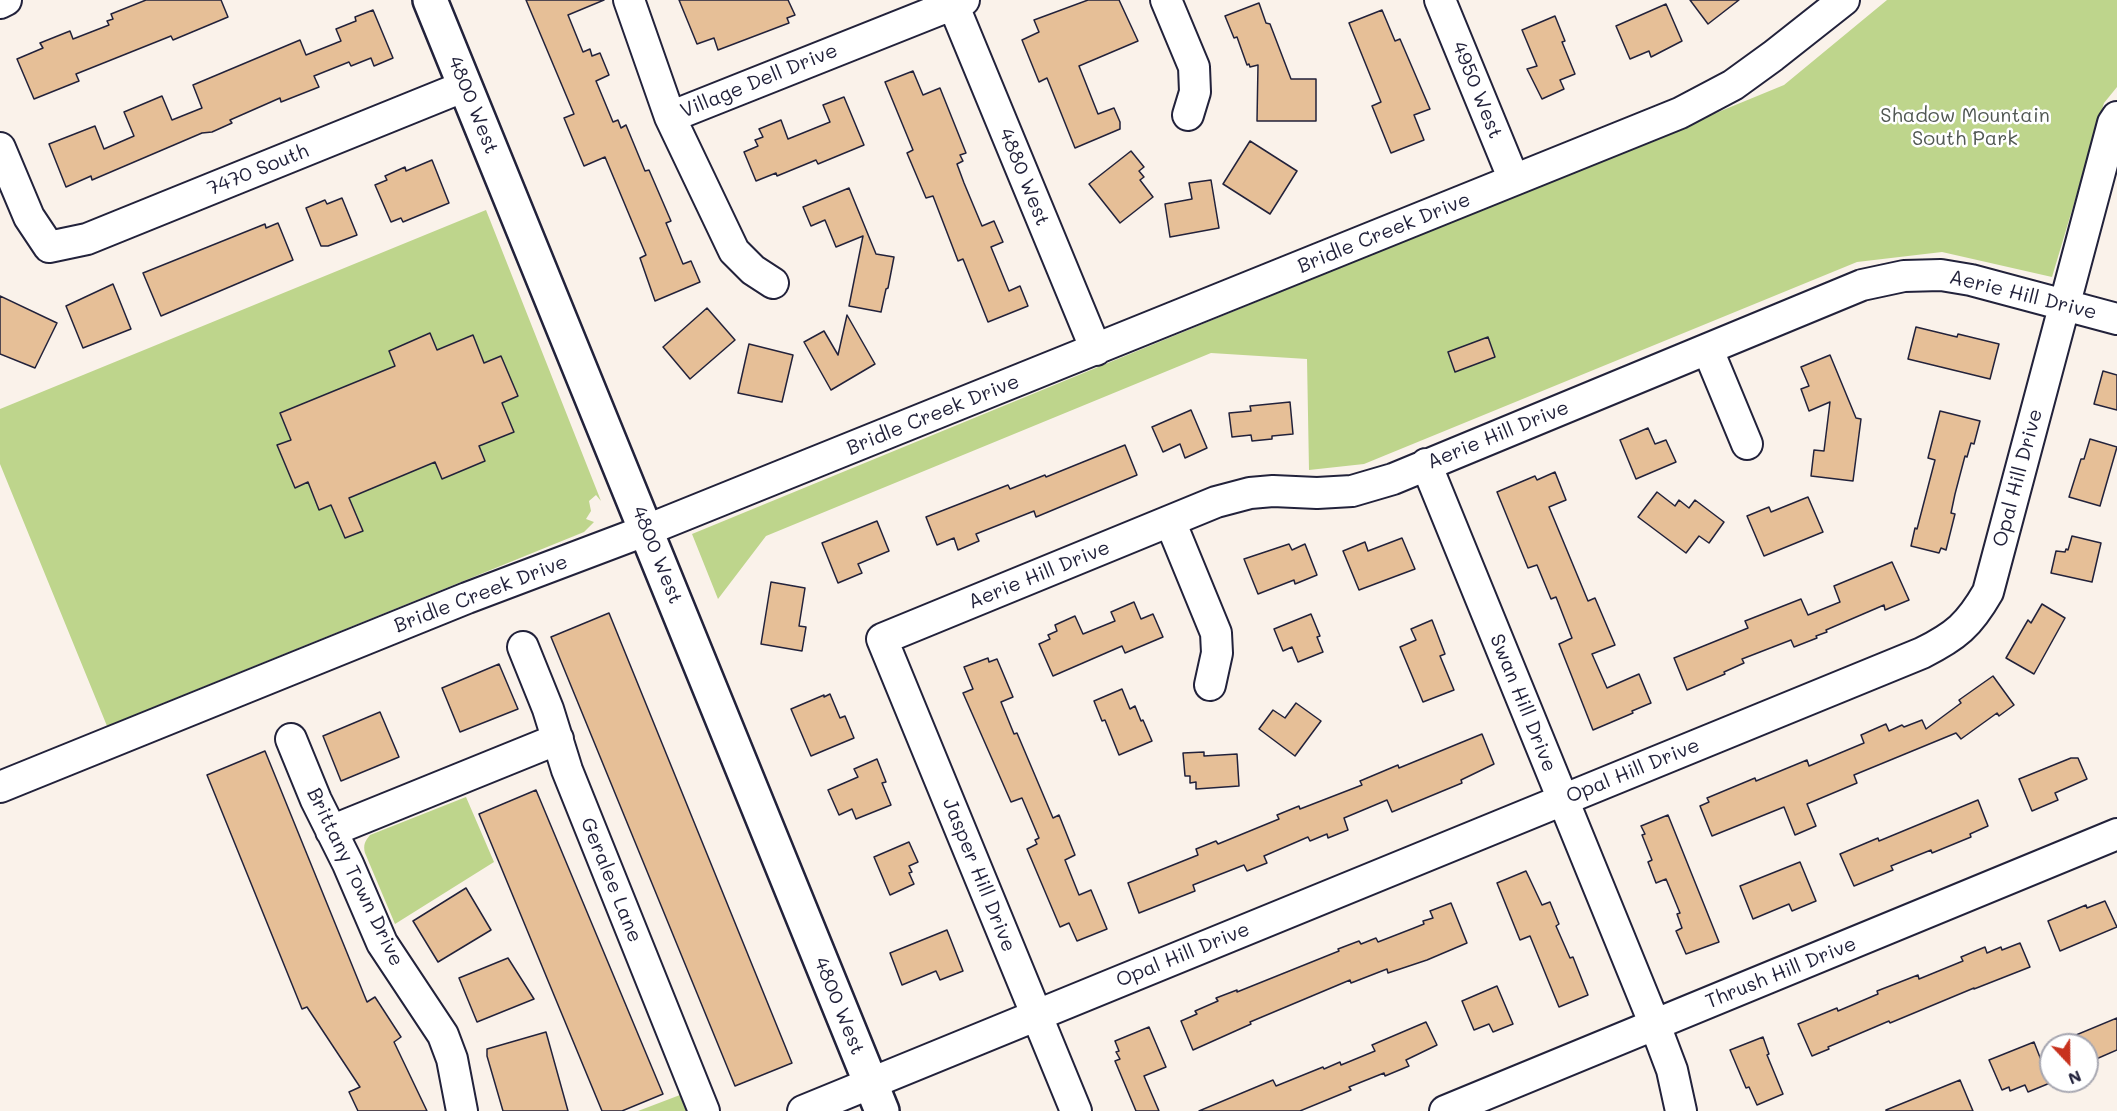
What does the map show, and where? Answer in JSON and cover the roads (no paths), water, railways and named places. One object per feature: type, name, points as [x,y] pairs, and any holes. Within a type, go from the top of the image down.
[{"type":"main road","name":"4800 West","points":[[430,0],[876,1097]]},
{"type":"street","points":[[0,3],[6,0]]},
{"type":"street","name":"Village Dell Drive","points":[[629,0],[670,117],[958,2]]},
{"type":"street","points":[[1166,0],[1194,68],[1195,92],[1188,115]]},
{"type":"street","name":"4950 West","points":[[1440,0],[1514,180]]},
{"type":"street","name":"Bridle Creek Drive","points":[[0,787],[467,598],[647,530],[1096,350],[1680,113],[1733,85],[1844,0]]},
{"type":"street","name":"4880 West","points":[[958,2],[1096,350]]},
{"type":"street","name":"7470 South","points":[[0,148],[29,217],[49,247],[87,239],[465,86]]},
{"type":"street","points":[[670,117],[734,251],[753,270],[773,283]]},
{"type":"street","name":"Opal Hill Drive","points":[[803,1111],[876,1097],[1037,1014],[1922,653],[1965,627],[1988,592],[2063,305],[2113,123],[2117,117]]},
{"type":"street","name":"Aerie Hill Drive","points":[[882,639],[1216,502],[1250,493],[1273,491],[1317,493],[1352,491],[1393,479],[1862,285],[1904,276],[1941,275],[1971,280],[2117,319]]},
{"type":"street","points":[[1708,350],[1747,444]]},
{"type":"street","name":"Swan Hill Drive","points":[[1426,464],[1655,1024],[1677,1087],[1681,1111]]},
{"type":"street","points":[[1170,521],[1216,633],[1217,646],[1210,685]]},
{"type":"street","name":"Jasper Hill Drive","points":[[882,639],[1076,1111]]},
{"type":"street","name":"Geralee Lane","points":[[523,647],[548,709],[567,770],[704,1111]]},
{"type":"street","name":"Brittany Town Drive","points":[[291,739],[382,943],[443,1035],[452,1059],[462,1111]]},
{"type":"street","points":[[331,831],[558,739]]},
{"type":"street","name":"Thrush Hill Drive","points":[[1445,1111],[2117,834]]},
{"type":"park label","name":"Shadow Mountain South Park","points":[[1965,128]]}]
